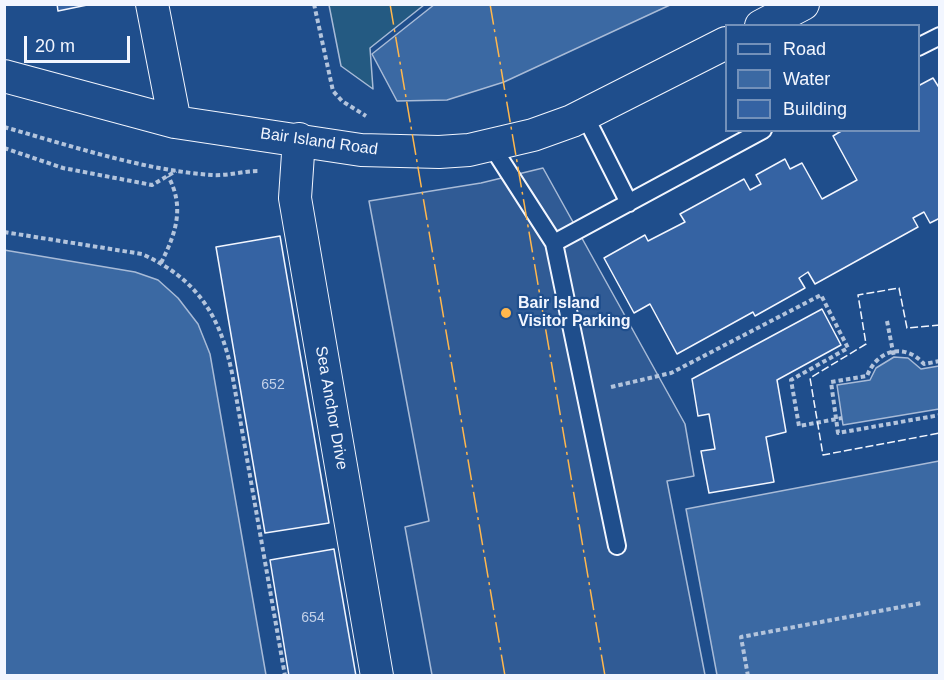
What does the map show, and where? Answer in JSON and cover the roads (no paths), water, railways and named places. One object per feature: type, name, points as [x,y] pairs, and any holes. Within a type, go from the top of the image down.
[{"type":"street","points":[[152,4],[175,122]]},
{"type":"street","points":[[765,24],[803,4]]},
{"type":"street","name":"Bair Island Road","points":[[4,76],[175,122],[383,151],[439,152],[491,145],[533,135],[584,114],[725,44]]},
{"type":"street","name":"Sea Anchor Drive","points":[[299,139],[295,198],[377,675]]},
{"type":"lane","points":[[920,46],[939,36]]},
{"type":"lane","points":[[584,114],[629,203]]},
{"type":"lane","points":[[554,243],[759,132]]},
{"type":"lane","points":[[491,145],[554,243],[617,546]]},
{"type":"water","points":[[435,4],[670,5],[504,82],[447,100],[397,101],[372,54]]},
{"type":"water","points":[[4,250],[135,272],[158,280],[178,298],[198,324],[210,354],[266,675],[5,675]]},
{"type":"water","points":[[894,357],[908,358],[921,369],[939,366],[939,409],[843,425],[837,385],[870,380],[876,368]]},
{"type":"water","points":[[939,461],[939,675],[717,675],[686,509]]},
{"type":"place","name":"Bair Island Visitor Parking","points":[[506,313]]}]
